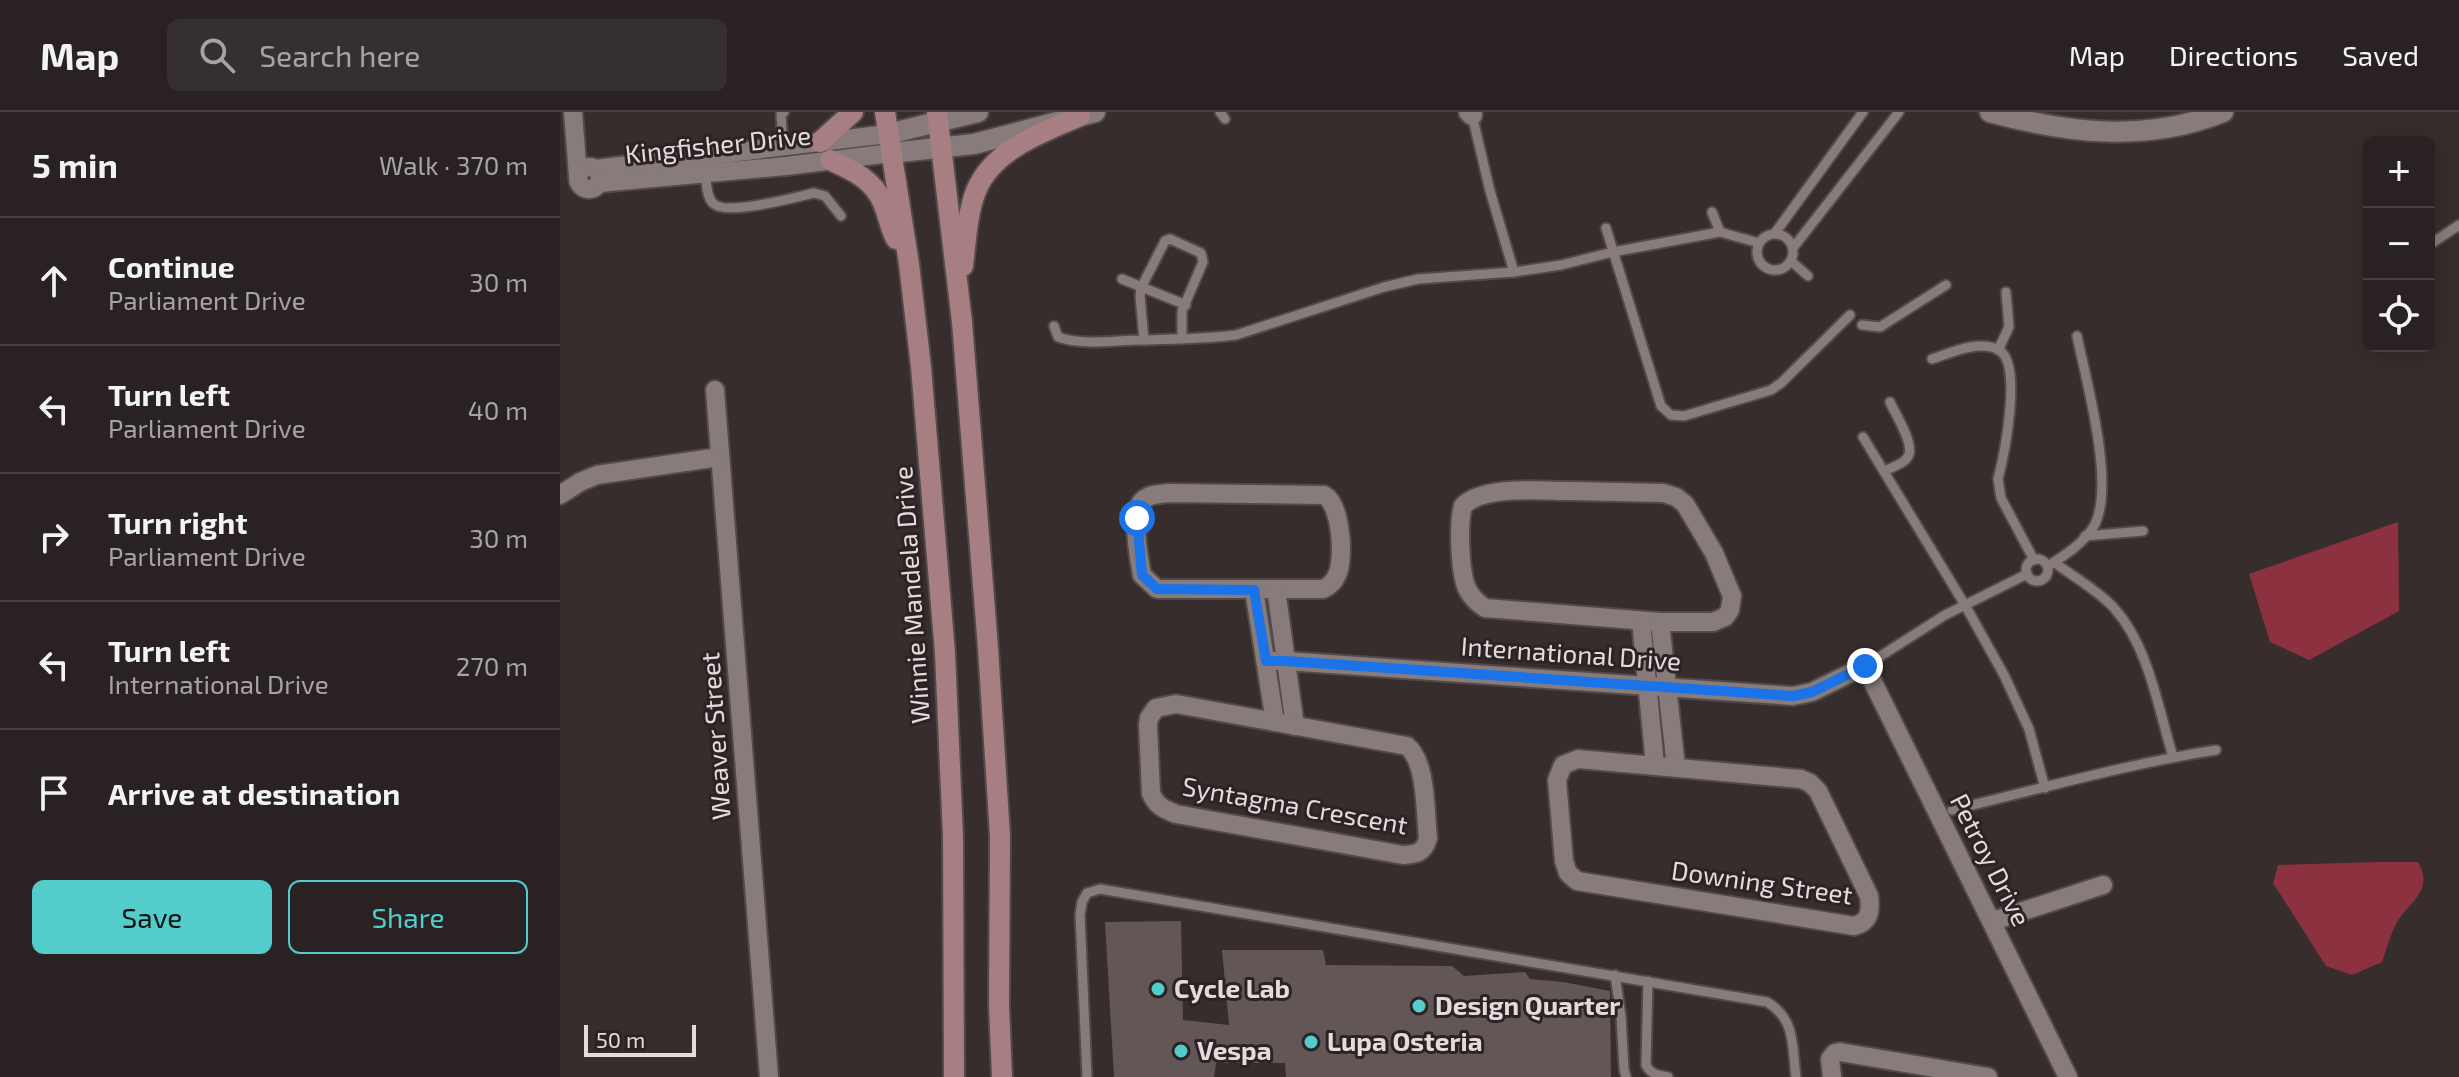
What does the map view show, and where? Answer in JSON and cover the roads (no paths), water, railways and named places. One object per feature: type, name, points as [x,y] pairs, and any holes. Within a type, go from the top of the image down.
[{"type":"main road","name":"Winnie Mandela Drive","points":[[885,112],[909,264],[921,367],[945,653],[953,836],[954,1077]]},
{"type":"main road","points":[[962,322],[963,267],[975,192],[986,173],[1026,140],[1088,114]]},
{"type":"main road","points":[[844,115],[825,151],[874,187],[909,264]]},
{"type":"main road","points":[[938,117],[962,322],[986,619],[999,820],[1002,1077]]},
{"type":"street","points":[[574,112],[584,177]]},
{"type":"street","points":[[889,143],[938,117],[978,112]]},
{"type":"street","points":[[1990,112],[2067,130],[2116,133],[2165,128],[2223,112]]},
{"type":"street","points":[[889,143],[942,149],[1088,114]]},
{"type":"street","name":"Kingfisher Drive","points":[[584,177],[730,162],[786,166],[825,151],[889,143]]},
{"type":"street","points":[[783,146],[786,166]]},
{"type":"street","name":"Kingfisher Drive","points":[[584,177],[705,174],[730,162],[783,146],[825,151]]},
{"type":"street","name":"Weaver Street","points":[[715,390],[769,1077]]},
{"type":"street","points":[[560,495],[597,475],[719,457]]},
{"type":"street","points":[[1644,492],[1676,497],[1685,504],[1714,553],[1733,602],[1725,617],[1713,622],[1651,621],[1485,608],[1470,595],[1465,583],[1460,531],[1463,506],[1478,495],[1493,493],[1644,492]]},
{"type":"street","points":[[1168,493],[1315,493],[1330,498],[1335,505],[1341,542],[1336,578],[1323,589],[1276,589],[1157,589],[1142,575],[1137,533],[1141,501],[1168,493]]},
{"type":"street","points":[[1276,589],[1295,726]]},
{"type":"street","points":[[1254,590],[1275,722]]},
{"type":"street","points":[[1651,621],[1647,685],[1655,765]]},
{"type":"street","points":[[1651,621],[1667,686],[1676,767]]},
{"type":"street","name":"International Drive","points":[[1266,661],[1793,696],[1812,692],[1865,666]]},
{"type":"street","name":"Petroy Drive","points":[[1865,666],[2068,1077]]},
{"type":"street","name":"Syntagma Crescent","points":[[1176,704],[1295,726],[1407,746],[1413,751],[1420,767],[1428,838],[1425,848],[1419,853],[1403,855],[1176,814],[1154,801],[1148,725],[1156,708],[1176,704]]},
{"type":"street","name":"Downing Street","points":[[1578,759],[1676,767],[1801,779],[1810,783],[1818,791],[1869,896],[1871,910],[1867,919],[1854,926],[1577,881],[1571,877],[1564,861],[1557,780],[1563,765],[1578,759]]},
{"type":"street","points":[[1993,921],[2103,885]]},
{"type":"street","points":[[1832,1077],[1830,1059],[1840,1052],[1988,1077]]},
{"type":"lane","points":[[783,146],[780,121],[784,112]]},
{"type":"lane","points":[[1863,112],[1775,233],[1759,243],[1759,261],[1769,269],[1781,269],[1791,261],[1793,248],[1899,112]]},
{"type":"lane","points":[[1471,113],[1514,272]]},
{"type":"lane","points":[[705,174],[711,200],[721,208],[735,209],[814,193],[825,196],[841,216]]},
{"type":"lane","points":[[1712,212],[1720,232]]},
{"type":"lane","points":[[2435,241],[2459,225]]},
{"type":"lane","points":[[1606,228],[1661,406],[1671,415],[1684,416],[1771,390],[1850,315]]},
{"type":"lane","points":[[1054,326],[1058,337],[1065,339],[1211,338],[1236,335],[1418,279],[1561,265],[1720,232],[1759,243]]},
{"type":"lane","points":[[1775,233],[1787,237],[1793,248]]},
{"type":"lane","points":[[1144,340],[1141,288],[1165,241],[1170,239],[1203,256],[1181,319],[1182,339]]},
{"type":"lane","points":[[1791,261],[1808,276]]},
{"type":"lane","points":[[1122,279],[1186,305]]},
{"type":"lane","points":[[1862,325],[1880,327],[1946,285]]},
{"type":"lane","points":[[1998,350],[2009,327],[2006,292]]},
{"type":"lane","points":[[2034,560],[2027,568],[2027,574],[2031,579],[2041,580],[2046,577],[2051,564],[2077,546],[2094,525],[2100,504],[2097,431],[2077,336]]},
{"type":"lane","points":[[1932,359],[1979,347],[1998,350],[2007,360],[2011,403],[1998,488],[2034,560]]},
{"type":"lane","points":[[1884,471],[1907,459],[1910,453],[1910,445],[1890,402]]},
{"type":"lane","points":[[1863,437],[1965,605],[2018,702],[2029,729],[2045,788]]},
{"type":"lane","points":[[2085,536],[2143,531]]},
{"type":"lane","points":[[2034,560],[2051,564],[2111,605],[2122,618],[2148,671],[2173,757]]},
{"type":"lane","points":[[1865,666],[1945,615],[2027,574]]},
{"type":"lane","points":[[1952,810],[2173,757],[2216,750]]},
{"type":"lane","points":[[1087,1077],[1080,915],[1087,893],[1100,889],[1767,1002],[1786,1018],[1796,1077]]},
{"type":"lane","points":[[1615,975],[1626,1077]]},
{"type":"lane","points":[[1648,981],[1646,1065],[1649,1071],[1668,1077]]},
{"type":"place","name":"Cycle Lab","points":[[1158,989]]},
{"type":"place","name":"Design Quarter","points":[[1419,1006]]},
{"type":"place","name":"Lupa Osteria","points":[[1311,1042]]},
{"type":"place","name":"Vespa","points":[[1181,1051]]}]
